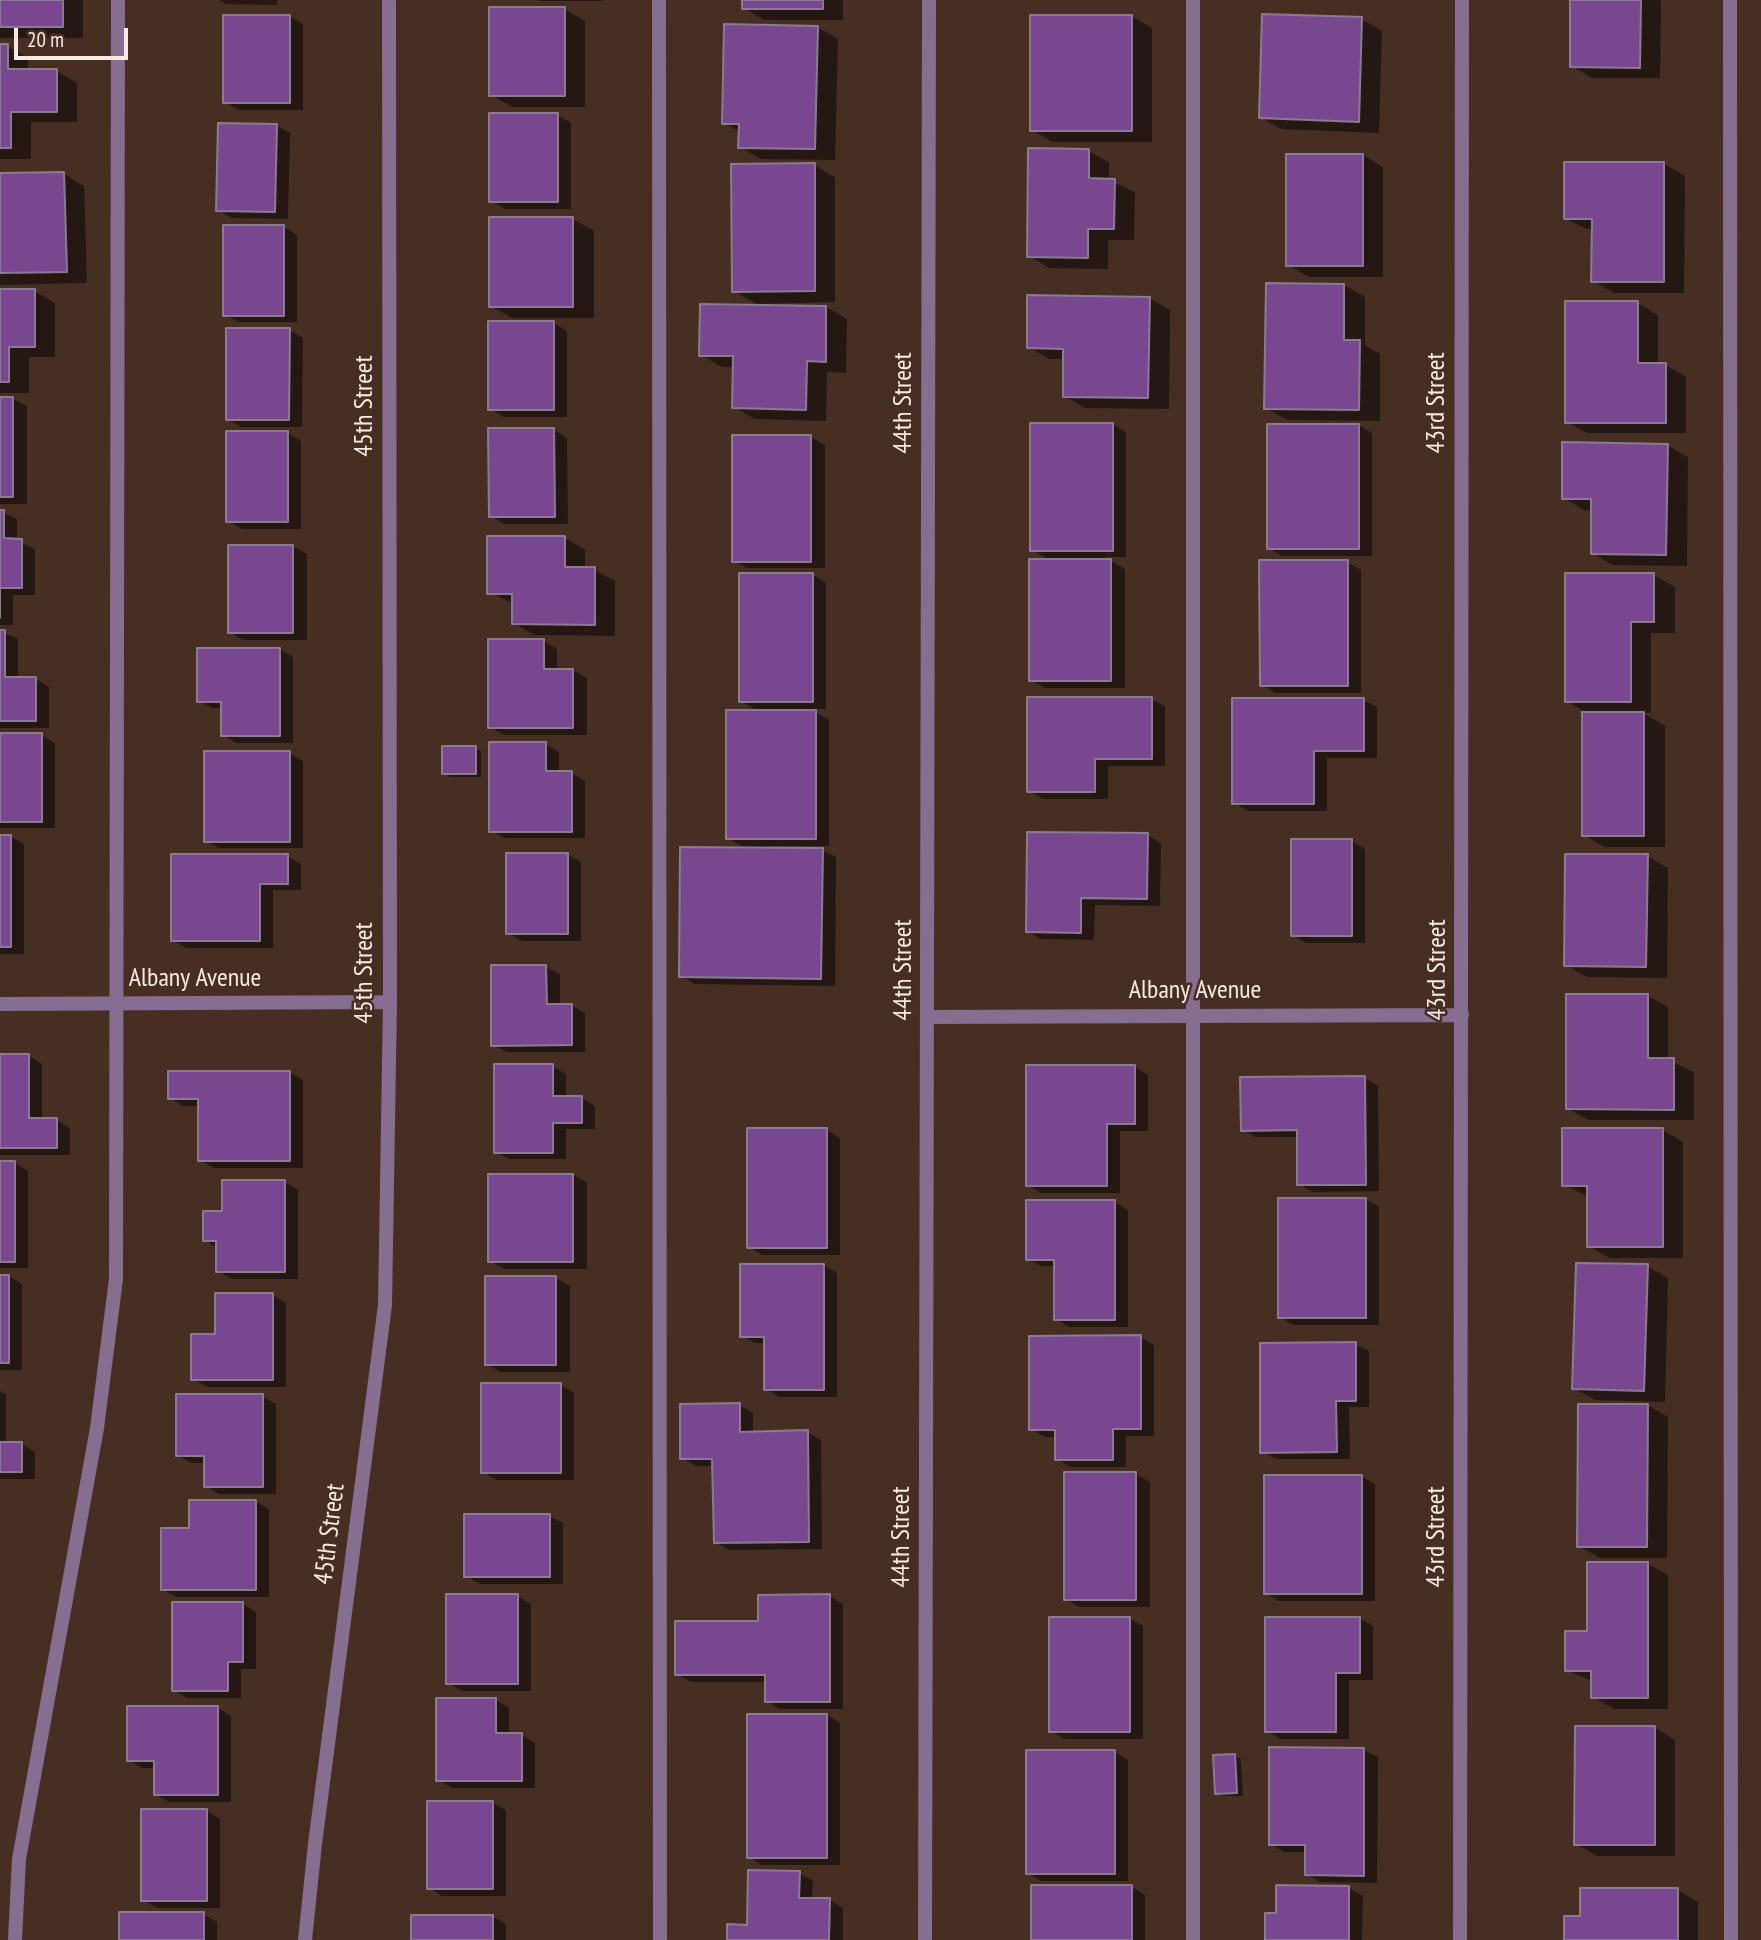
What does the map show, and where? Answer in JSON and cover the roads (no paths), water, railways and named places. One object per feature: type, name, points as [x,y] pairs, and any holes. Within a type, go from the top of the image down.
[{"type":"street","points":[[15,1940],[19,1859],[97,1428],[116,1279],[117,0]]},
{"type":"street","name":"45th Street","points":[[305,1940],[316,1830],[386,1305],[390,1002],[389,0]]},
{"type":"street","points":[[659,0],[660,1940]]},
{"type":"street","name":"44th Street","points":[[925,1940],[929,0]]},
{"type":"street","points":[[1193,0],[1193,1940]]},
{"type":"street","name":"43rd Street","points":[[1460,1940],[1462,0]]},
{"type":"street","points":[[1730,0],[1731,1940]]},
{"type":"street","name":"Albany Avenue","points":[[0,1004],[390,1002]]},
{"type":"street","name":"Albany Avenue","points":[[929,1017],[1462,1015]]}]
